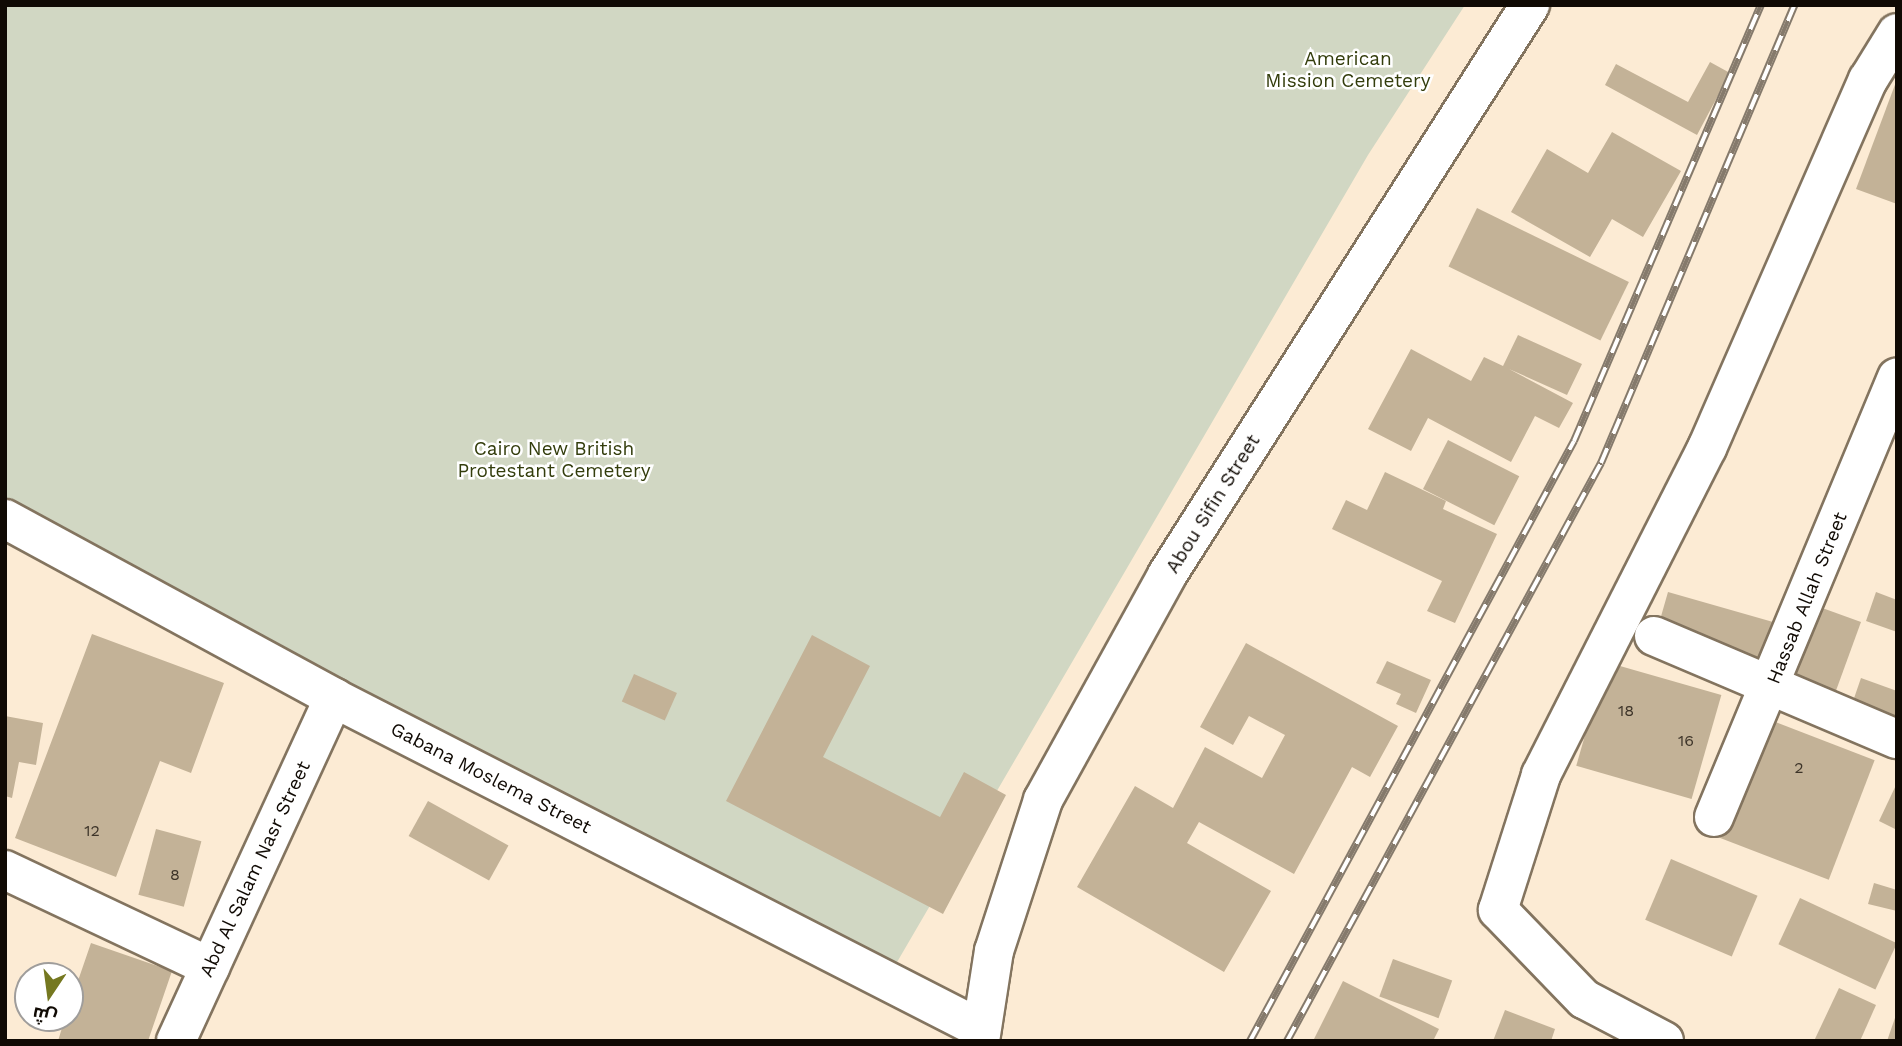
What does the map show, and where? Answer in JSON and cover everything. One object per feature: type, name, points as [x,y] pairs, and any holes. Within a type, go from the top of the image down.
[{"type":"street","name":"Abou Sifin Street","points":[[980,1035],[994,951],[1013,885],[1049,789],[1167,575],[1530,5]]},
{"type":"street","points":[[1664,1041],[1584,999],[1498,910],[1541,775],[1707,448],[1868,80],[1897,33]]},
{"type":"street","name":"Hassab Allah Street","points":[[1714,817],[1892,401]]},
{"type":"street","name":"Gabana Moslema Street","points":[[5,519],[334,698],[980,1035]]},
{"type":"street","points":[[1654,636],[1897,738]]},
{"type":"street","name":"Abd Al Salam Nasr Street","points":[[176,1041],[334,698]]},
{"type":"street","points":[[17,874],[210,967]]},
{"type":"green space","name":"Cairo New British Protestant Cemetery","points":[[5,5],[1465,5],[1368,155],[886,981],[5,519]]},
{"type":"building","points":[[1710,62],[1730,73],[1697,135],[1605,85],[1616,64],[1688,102]]},
{"type":"building","points":[[1897,82],[1897,204],[1856,189]]},
{"type":"building","points":[[1612,132],[1681,171],[1643,237],[1612,219],[1590,257],[1511,212],[1547,149],[1588,173]]},
{"type":"building","points":[[1477,208],[1629,282],[1600,341],[1449,266]]},
{"type":"building","points":[[1518,335],[1582,364],[1567,395],[1509,369],[1573,403],[1559,428],[1535,416],[1511,462],[1428,418],[1411,451],[1368,429],[1411,349],[1471,381],[1484,357],[1503,366]]},
{"type":"building","points":[[1448,440],[1519,476],[1494,525],[1423,489]]},
{"type":"building","points":[[1385,472],[1446,501],[1443,509],[1497,534],[1455,623],[1427,611],[1442,581],[1332,529],[1346,500],[1367,510]]},
{"type":"building","points":[[1668,592],[1782,625],[1772,662],[1657,629]]},
{"type":"building","points":[[1876,592],[1897,600],[1897,632],[1866,621]]},
{"type":"building","points":[[1814,605],[1861,622],[1834,696],[1787,679]]},
{"type":"building","points":[[92,634],[224,683],[191,773],[160,761],[116,877],[15,838]]},
{"type":"building","points":[[812,635],[870,666],[823,757],[940,817],[964,772],[1006,795],[943,914],[726,801]]},
{"type":"building","points":[[1246,643],[1398,726],[1370,777],[1352,767],[1294,874],[1199,822],[1187,843],[1271,891],[1224,972],[1077,887],[1135,786],[1173,808],[1205,747],[1262,778],[1285,735],[1249,716],[1233,745],[1200,727]]},
{"type":"building","points":[[1387,661],[1431,680],[1416,713],[1396,704],[1401,694],[1376,683]]},
{"type":"building","points":[[1606,662],[1721,695],[1692,799],[1576,766]]},
{"type":"building","points":[[634,674],[677,693],[665,721],[622,701]]},
{"type":"building","points":[[1861,678],[1897,691],[1897,724],[1851,707]]},
{"type":"building","points":[[1757,715],[1875,760],[1829,880],[1711,834]]},
{"type":"building","points":[[5,716],[43,723],[36,765],[19,762],[12,798],[5,796]]},
{"type":"building","points":[[1897,783],[1897,830],[1879,821]]},
{"type":"building","points":[[428,801],[508,846],[489,881],[409,836]]},
{"type":"building","points":[[156,829],[201,841],[184,907],[138,895]]},
{"type":"building","points":[[1671,859],[1758,896],[1732,956],[1645,920]]},
{"type":"building","points":[[1874,883],[1897,890],[1897,911],[1868,904]]},
{"type":"building","points":[[1800,898],[1897,943],[1875,989],[1778,944]]},
{"type":"building","points":[[91,943],[172,971],[148,1041],[58,1041],[61,1032],[84,1032],[84,963]]},
{"type":"building","points":[[1393,959],[1452,981],[1439,1018],[1379,997]]},
{"type":"building","points":[[1343,981],[1439,1029],[1433,1041],[1313,1041]]},
{"type":"building","points":[[1839,988],[1876,1005],[1860,1041],[1814,1041]]},
{"type":"building","points":[[1505,1010],[1555,1029],[1551,1041],[1493,1041]]},
{"type":"building","points":[[1896,1015],[1897,1041],[1887,1041]]},
{"type":"railway","points":[[1250,1041],[1574,441],[1761,5]]},
{"type":"railway","points":[[1287,1041],[1601,463],[1794,5]]},
{"type":"park label","name":"American Mission Cemetery","points":[[1348,70]]}]
